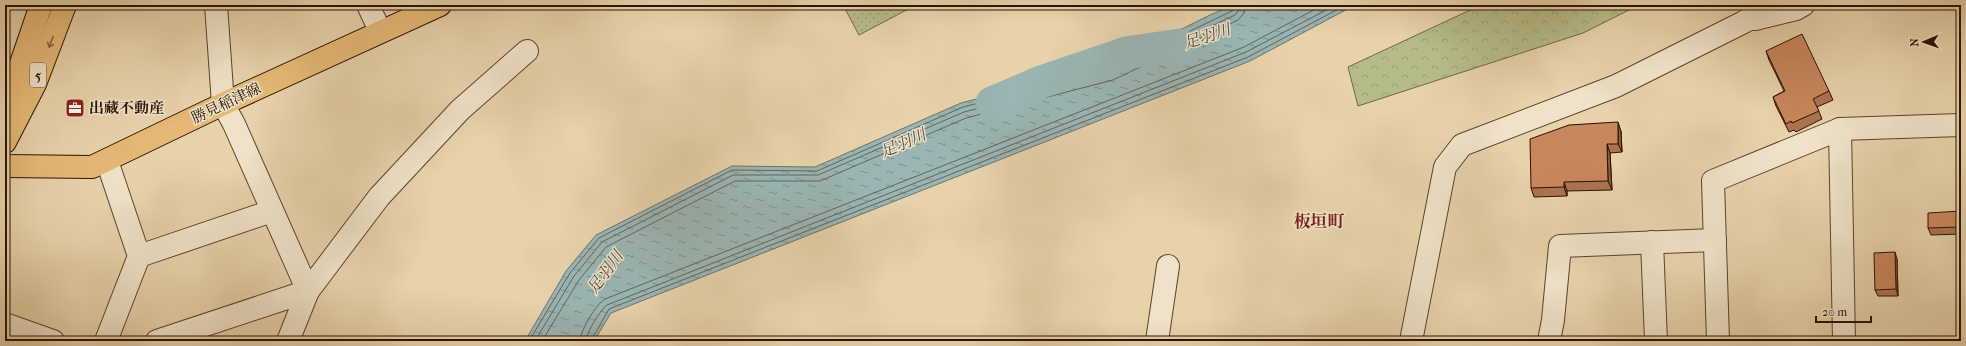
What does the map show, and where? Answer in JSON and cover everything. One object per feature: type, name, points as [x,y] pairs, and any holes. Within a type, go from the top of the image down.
[{"type":"main road","name":"5","points":[[5,119],[15,81],[41,5]]},
{"type":"main road","name":"5","points":[[5,142],[35,84],[65,5]]},
{"type":"main road","name":"勝見稲津線","points":[[5,166],[92,167],[223,104],[380,31],[440,5]]},
{"type":"street","points":[[216,5],[223,104],[308,291]]},
{"type":"street","points":[[368,5],[380,31]]},
{"type":"street","points":[[1411,341],[1445,167],[1462,145],[1616,86],[1744,22],[1770,5]]},
{"type":"street","points":[[1744,22],[1796,9],[1803,5]]},
{"type":"street","points":[[288,341],[308,291],[379,197],[460,110],[527,51]]},
{"type":"street","points":[[1718,341],[1713,181],[1840,129],[1961,125]]},
{"type":"street","points":[[1840,129],[1844,341]]},
{"type":"street","points":[[106,341],[139,256],[107,161]]},
{"type":"street","points":[[139,256],[272,211]]},
{"type":"street","points":[[1549,341],[1553,320],[1560,246],[1715,240]]},
{"type":"street","points":[[1652,242],[1656,341]]},
{"type":"street","points":[[1158,341],[1168,266]]},
{"type":"street","points":[[168,339],[308,291]]},
{"type":"street","points":[[5,324],[53,341]]},
{"type":"green space","points":[[843,5],[916,5],[859,35]]},
{"type":"green space","points":[[1481,5],[1639,5],[1583,33],[1358,106],[1348,67]]},
{"type":"water","points":[[1235,5],[1355,5],[1250,61],[611,313],[594,341],[525,341],[566,271],[596,235],[732,166],[815,167],[961,103],[1107,66],[1212,14]]},
{"type":"building","points":[[1802,34],[1829,91],[1813,99],[1819,111],[1792,123],[1791,121],[1786,124],[1773,97],[1785,91],[1766,51]]},
{"type":"building","points":[[1618,122],[1618,144],[1607,144],[1608,181],[1564,182],[1564,187],[1531,188],[1530,139],[1569,125]]},
{"type":"building","points":[[1961,211],[1961,227],[1928,228],[1928,213]]},
{"type":"building","points":[[1895,252],[1896,289],[1875,290],[1874,253]]},
{"type":"waterway","name":"足羽川","points":[[992,103],[1041,82],[1126,53],[1180,45]]},
{"type":"place","name":"出藏不動産","points":[[75,108]]},
{"type":"district","name":"板垣町","points":[[1319,221]]}]
